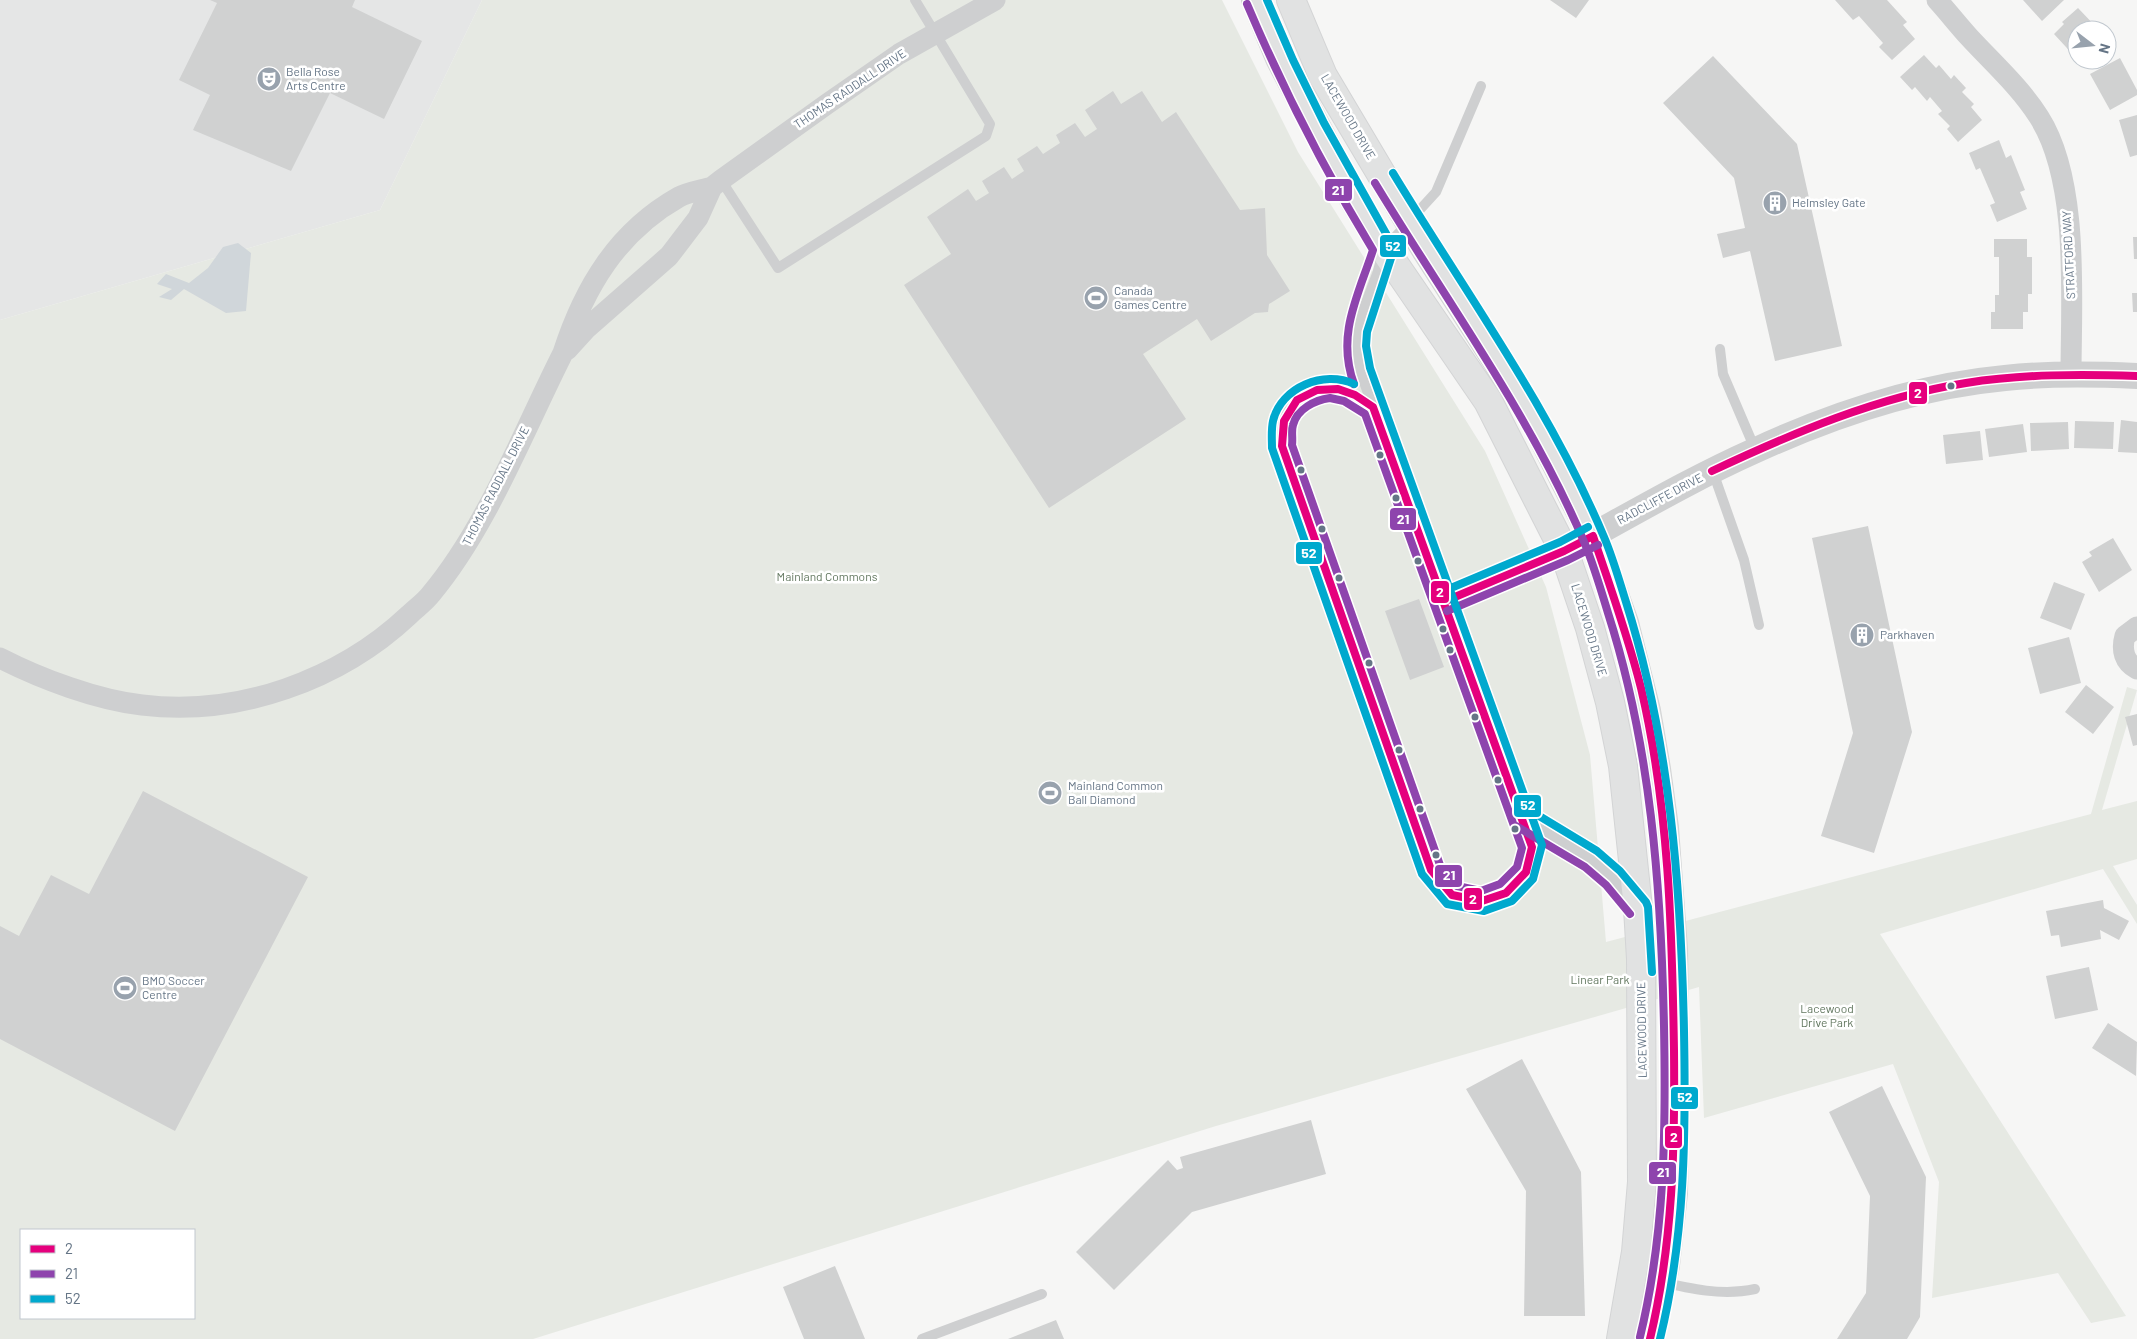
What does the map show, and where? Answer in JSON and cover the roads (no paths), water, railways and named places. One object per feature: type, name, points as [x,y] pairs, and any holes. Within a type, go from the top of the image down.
[{"type":"main road","name":"LACEWOOD DRIVE","points":[[1256,0],[1280,58],[1350,194],[1384,249],[1488,401],[1564,551],[1590,628],[1610,702],[1623,766],[1642,959],[1642,1182],[1636,1252],[1621,1339]]},
{"type":"main road","name":"LACEWOOD DRIVE","points":[[1291,0],[1324,76],[1409,221],[1533,417],[1593,536],[1624,624],[1646,711],[1664,828],[1673,949],[1675,1081],[1673,1193],[1662,1282],[1650,1339]]},
{"type":"street","name":"THOMAS RADDALL DRIVE","points":[[0,658],[28,672],[109,699],[143,706],[183,707],[226,704],[264,695],[315,677],[351,659],[391,632],[430,595],[466,546],[563,353],[573,321],[589,287],[616,249],[651,217],[680,196],[717,184],[827,104],[934,33],[995,0]]},
{"type":"street","name":"STRATFORD WAY","points":[[1937,0],[1968,37],[2017,87],[2040,119],[2055,152],[2070,226],[2071,374]]},
{"type":"street","name":"THOMAS RADDALL DRIVE","points":[[563,353],[587,328],[669,256],[698,218],[717,184]]},
{"type":"street","name":"RADCLIFFE DRIVE","points":[[1564,551],[1712,471],[1755,450],[1835,418],[1894,399],[2003,378],[2071,374],[2137,376]]},
{"type":"street","points":[[2137,626],[2125,636],[2123,651],[2129,664],[2137,669]]},
{"type":"lane","points":[[717,184],[778,268],[986,136],[990,124],[915,0]]},
{"type":"lane","points":[[1373,407],[1355,395],[1338,389],[1317,390],[1297,400],[1284,421],[1282,446],[1431,870],[1452,895],[1482,901],[1506,893],[1526,872],[1532,847],[1360,371],[1356,347],[1361,316],[1378,274],[1384,249],[1436,192],[1481,86]]},
{"type":"lane","points":[[1720,349],[1723,374],[1755,450]]},
{"type":"lane","points":[[1712,471],[1744,560],[1758,625]]},
{"type":"lane","points":[[1443,602],[1564,551]]},
{"type":"lane","points":[[1521,817],[1591,859],[1613,878],[1638,908]]},
{"type":"lane","points":[[1632,1275],[1701,1290],[1737,1293],[1755,1289]]},
{"type":"lane","points":[[922,1339],[1042,1294]]},
{"type":"place","name":"Bella Rose Arts Centre","points":[[269,79]]},
{"type":"place","name":"Helmsley Gate","points":[[1775,203]]},
{"type":"place","name":"Canada Games Centre","points":[[1096,298]]},
{"type":"place","name":"Parkhaven","points":[[1862,635]]},
{"type":"place","name":"Mainland Common Ball Diamond","points":[[1050,793]]},
{"type":"place","name":"BMO Soccer Centre","points":[[125,988]]},
{"type":"park label","name":"Mainland Commons","points":[[827,577]]},
{"type":"park label","name":"Linear Park","points":[[1600,980]]},
{"type":"park label","name":"Lacewood Drive Park","points":[[1827,1016]]}]
